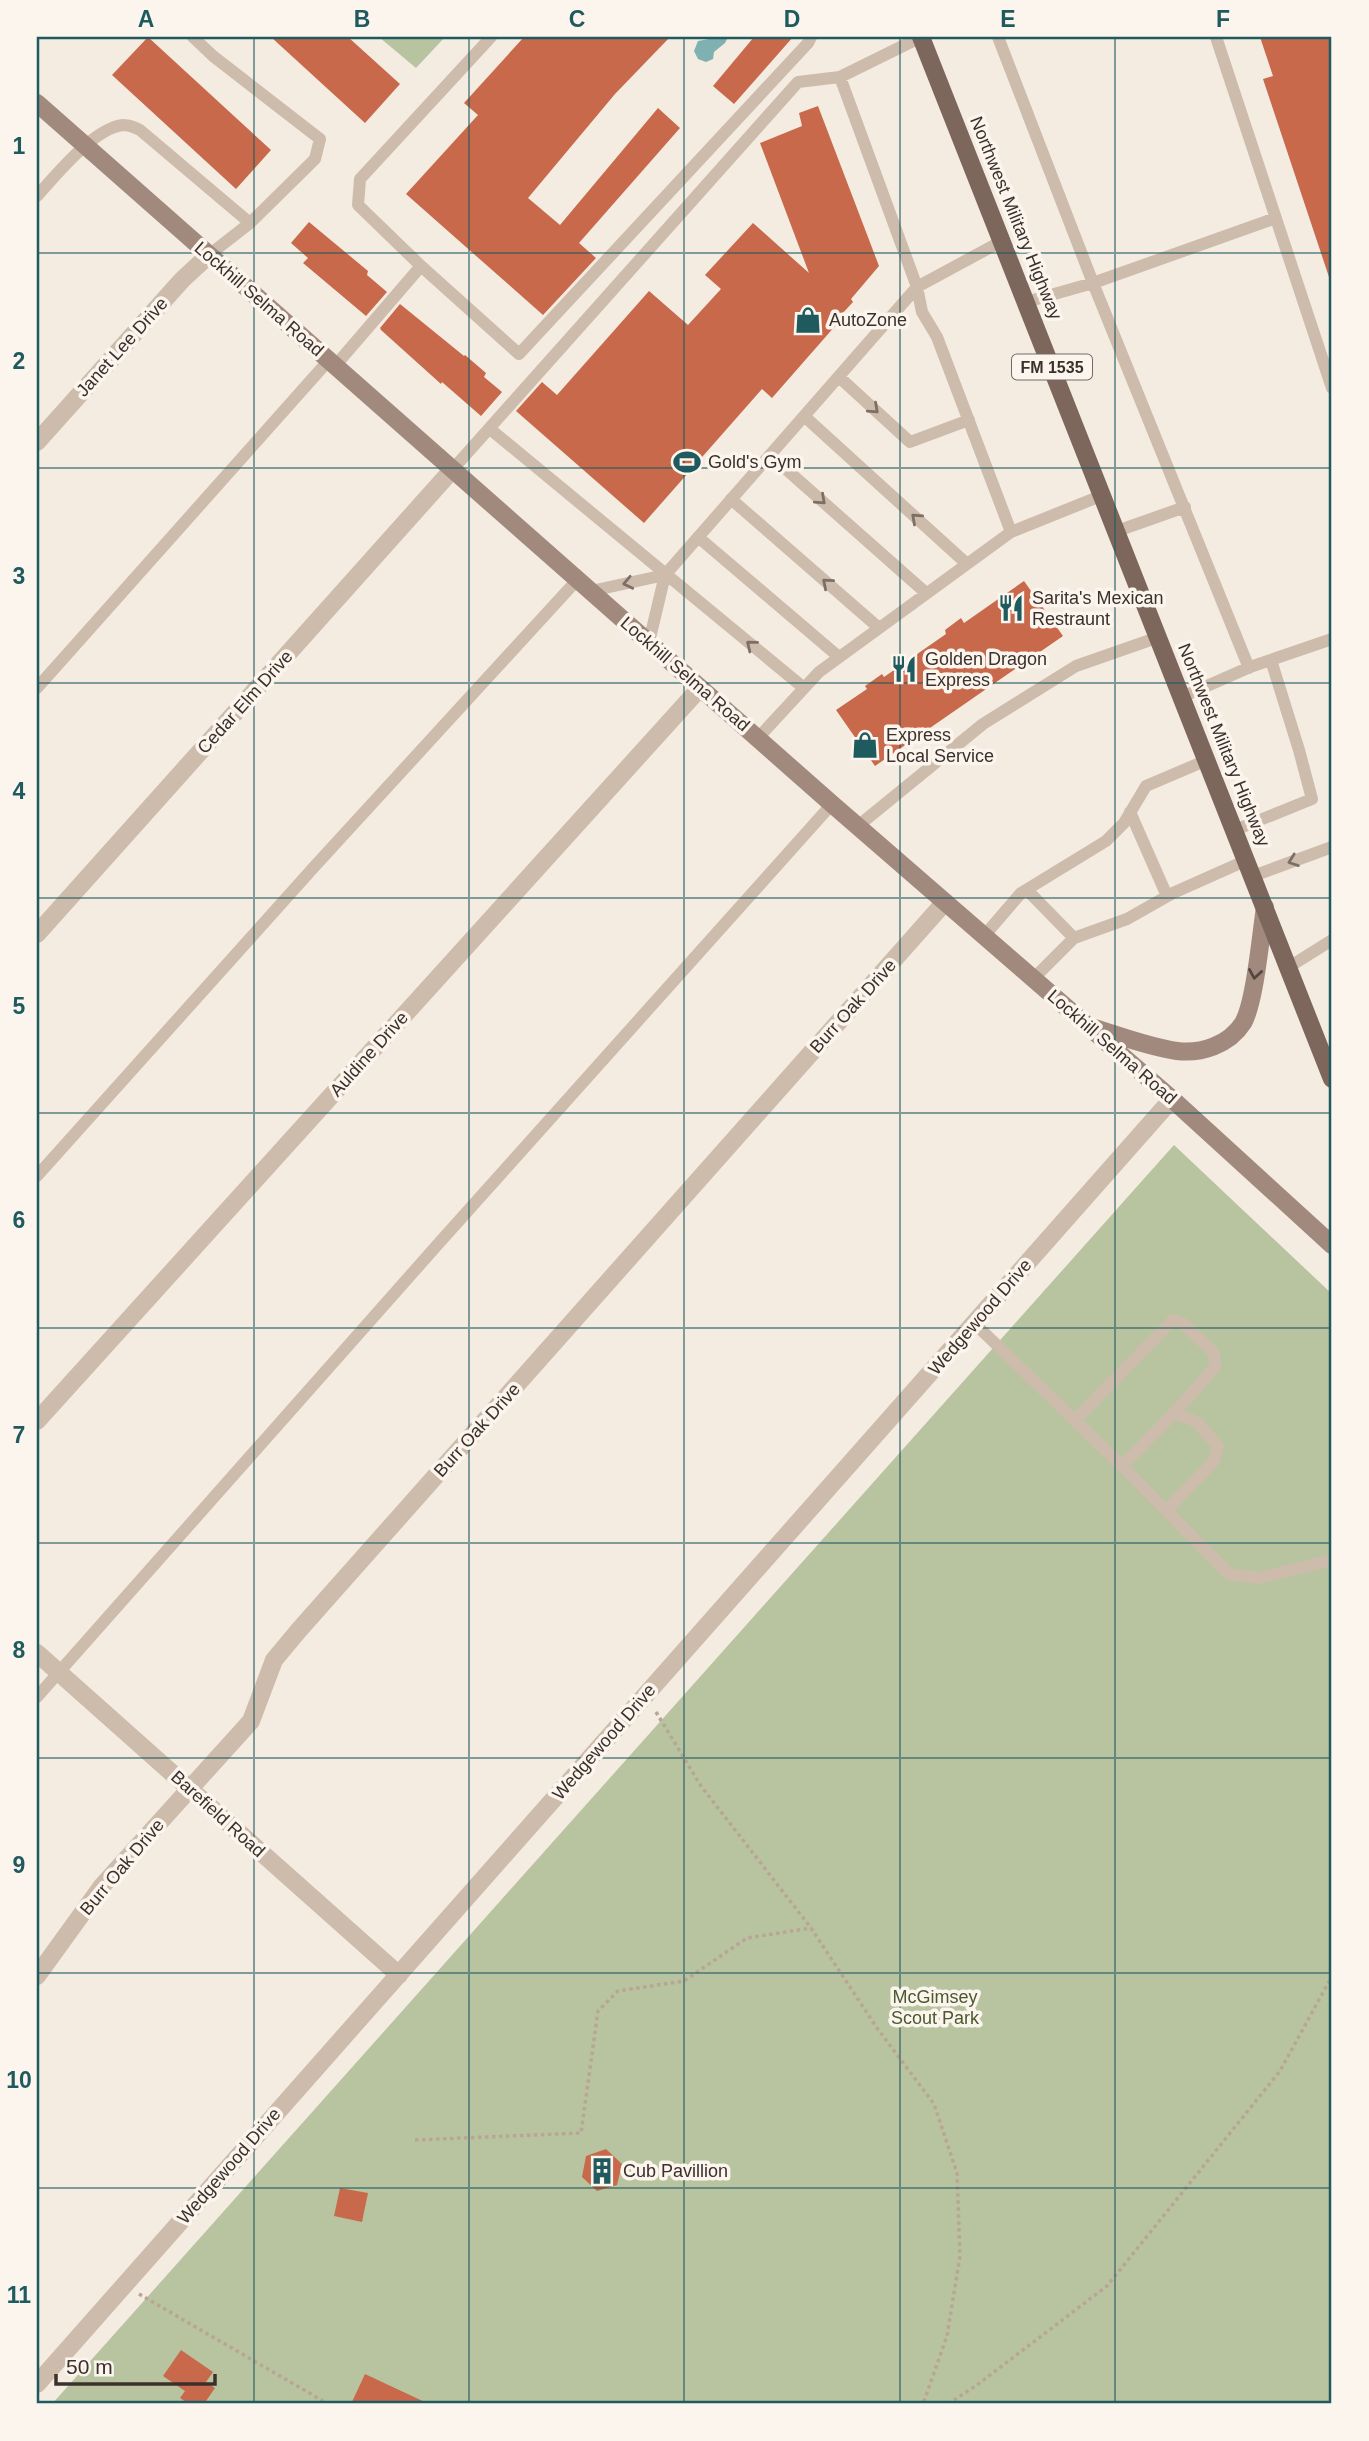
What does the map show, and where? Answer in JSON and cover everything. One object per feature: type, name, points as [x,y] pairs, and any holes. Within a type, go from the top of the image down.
[{"type":"main road","name":"Northwest Military Highway","points":[[921,37],[1332,1076]]},
{"type":"main road","name":"Lockhill Selma Road","points":[[37,103],[832,804],[1172,1099],[1332,1245]]},
{"type":"main road","points":[[1087,1026],[1179,1051],[1213,1048],[1228,1038],[1243,1023],[1250,1002],[1265,907]]},
{"type":"street","name":"Janet Lee Drive","points":[[37,442],[182,280],[209,255]]},
{"type":"street","name":"Cedar Elm Drive","points":[[37,934],[453,469]]},
{"type":"street","name":"Auldine Drive","points":[[37,1421],[700,688]]},
{"type":"street","name":"Burr Oak Drive","points":[[37,1976],[102,1886],[251,1721],[274,1660],[299,1630],[945,902]]},
{"type":"street","name":"Wedgewood Drive","points":[[37,2384],[1172,1099]]},
{"type":"street","name":"Barefield Road","points":[[37,1653],[399,1975]]},
{"type":"lane","points":[[193,37],[320,139],[315,159],[250,223],[209,255]]},
{"type":"lane","points":[[491,37],[359,179],[358,205],[519,354],[808,44],[811,37]]},
{"type":"lane","points":[[453,469],[798,82],[840,77],[921,37]]},
{"type":"lane","points":[[998,37],[1093,282],[1249,668]]},
{"type":"lane","points":[[1216,37],[1332,388]]},
{"type":"lane","points":[[840,77],[917,287],[922,312],[937,337],[1011,532]]},
{"type":"lane","points":[[37,196],[85,145],[120,125],[129,125],[140,130],[250,223]]},
{"type":"lane","points":[[1026,302],[1093,282],[1276,218]]},
{"type":"lane","points":[[649,642],[665,575],[917,287],[1002,241]]},
{"type":"lane","points":[[37,688],[421,265]]},
{"type":"lane","points":[[839,377],[910,442],[969,420]]},
{"type":"lane","points":[[804,416],[967,564]]},
{"type":"lane","points":[[490,429],[804,688]]},
{"type":"lane","points":[[770,454],[926,593]]},
{"type":"lane","points":[[758,738],[819,672],[1011,532],[1102,495]]},
{"type":"lane","points":[[731,499],[879,628]]},
{"type":"lane","points":[[1117,531],[1185,507]]},
{"type":"lane","points":[[698,537],[839,657]]},
{"type":"lane","points":[[37,1176],[314,867],[584,585],[665,575]]},
{"type":"lane","points":[[859,826],[983,724],[1076,666],[1159,637]]},
{"type":"lane","points":[[1182,697],[1249,668],[1332,639]]},
{"type":"lane","points":[[1235,830],[1312,799],[1300,750],[1271,660]]},
{"type":"lane","points":[[984,936],[1021,893],[1106,841],[1124,823],[1146,786],[1207,760]]},
{"type":"lane","points":[[37,1697],[832,804]]},
{"type":"lane","points":[[1130,812],[1167,896]]},
{"type":"lane","points":[[1033,979],[1074,938],[1127,919],[1167,896],[1250,868],[1332,847]]},
{"type":"lane","points":[[1027,890],[1074,938]]},
{"type":"lane","points":[[1289,967],[1332,940]]},
{"type":"lane","points":[[1075,1420],[1173,1320],[1183,1323],[1214,1353],[1215,1367],[1122,1466]]},
{"type":"lane","points":[[974,1323],[1229,1574],[1259,1578],[1332,1560]]},
{"type":"lane","points":[[1166,1511],[1213,1462],[1218,1446],[1197,1422],[1174,1413]]},
{"type":"path","points":[[645,1695],[701,1786],[811,1928],[877,2028],[934,2104],[957,2173],[960,2256],[947,2336],[923,2404]]},
{"type":"path","points":[[415,2140],[581,2133],[598,2011],[618,1991],[684,1981],[747,1938],[811,1928]]},
{"type":"path","points":[[948,2404],[1107,2286],[1280,2071],[1332,1976]]},
{"type":"path","points":[[124,2285],[328,2404]]},
{"type":"green space","points":[[379,37],[445,37],[416,68]]},
{"type":"green space","name":"McGimsey Scout Park","points":[[1174,1145],[1332,1294],[1332,2404],[52,2404]]},
{"type":"water","points":[[709,37],[728,37],[714,52],[713,59],[706,62],[698,59],[694,51],[698,41]]},
{"type":"building","points":[[148,37],[271,150],[236,189],[112,75]]},
{"type":"building","points":[[271,37],[348,37],[400,84],[365,123]]},
{"type":"building","points":[[524,37],[670,37],[615,94],[528,198],[560,225],[658,108],[680,128],[579,243],[596,258],[543,315],[406,194],[478,115],[464,103]]},
{"type":"building","points":[[754,37],[793,37],[734,104],[713,86]]},
{"type":"building","points":[[1260,37],[1332,37],[1332,276],[1329,277],[1263,79],[1273,76]]},
{"type":"building","points":[[818,106],[879,266],[851,299],[853,302],[841,315],[843,317],[772,398],[762,389],[644,523],[516,411],[542,382],[557,395],[649,291],[688,325],[721,289],[705,275],[753,223],[809,273],[760,143],[802,126],[799,113]]},
{"type":"building","points":[[309,222],[368,271],[367,275],[387,292],[366,316],[303,263],[308,258],[291,243]]},
{"type":"building","points":[[400,304],[486,373],[484,377],[502,392],[481,416],[381,330]]},
{"type":"building","points":[[1024,581],[1063,636],[875,766],[836,710],[867,689],[865,686],[882,674],[884,677],[946,634],[945,630],[961,618],[964,623]]},
{"type":"building","name":"Cub Pavillion","points":[[606,2149],[622,2164],[617,2185],[597,2191],[582,2177],[586,2156]]},
{"type":"building","points":[[340,2188],[368,2193],[362,2222],[334,2216]]},
{"type":"building","points":[[181,2350],[213,2372],[206,2382],[215,2388],[204,2404],[189,2404],[180,2398],[185,2391],[163,2376]]},
{"type":"building","points":[[365,2374],[429,2404],[351,2404]]},
{"type":"place","name":"AutoZone","points":[[808,320]]},
{"type":"place","name":"Gold's Gym","points":[[687,462]]},
{"type":"place","name":"Sarita's Mexican Restraunt","points":[[1011,608]]},
{"type":"place","name":"Golden Dragon Express","points":[[904,669]]},
{"type":"place","name":"Express Local Service","points":[[865,745]]},
{"type":"place","name":"Cub Pavillion","points":[[602,2171]]}]
